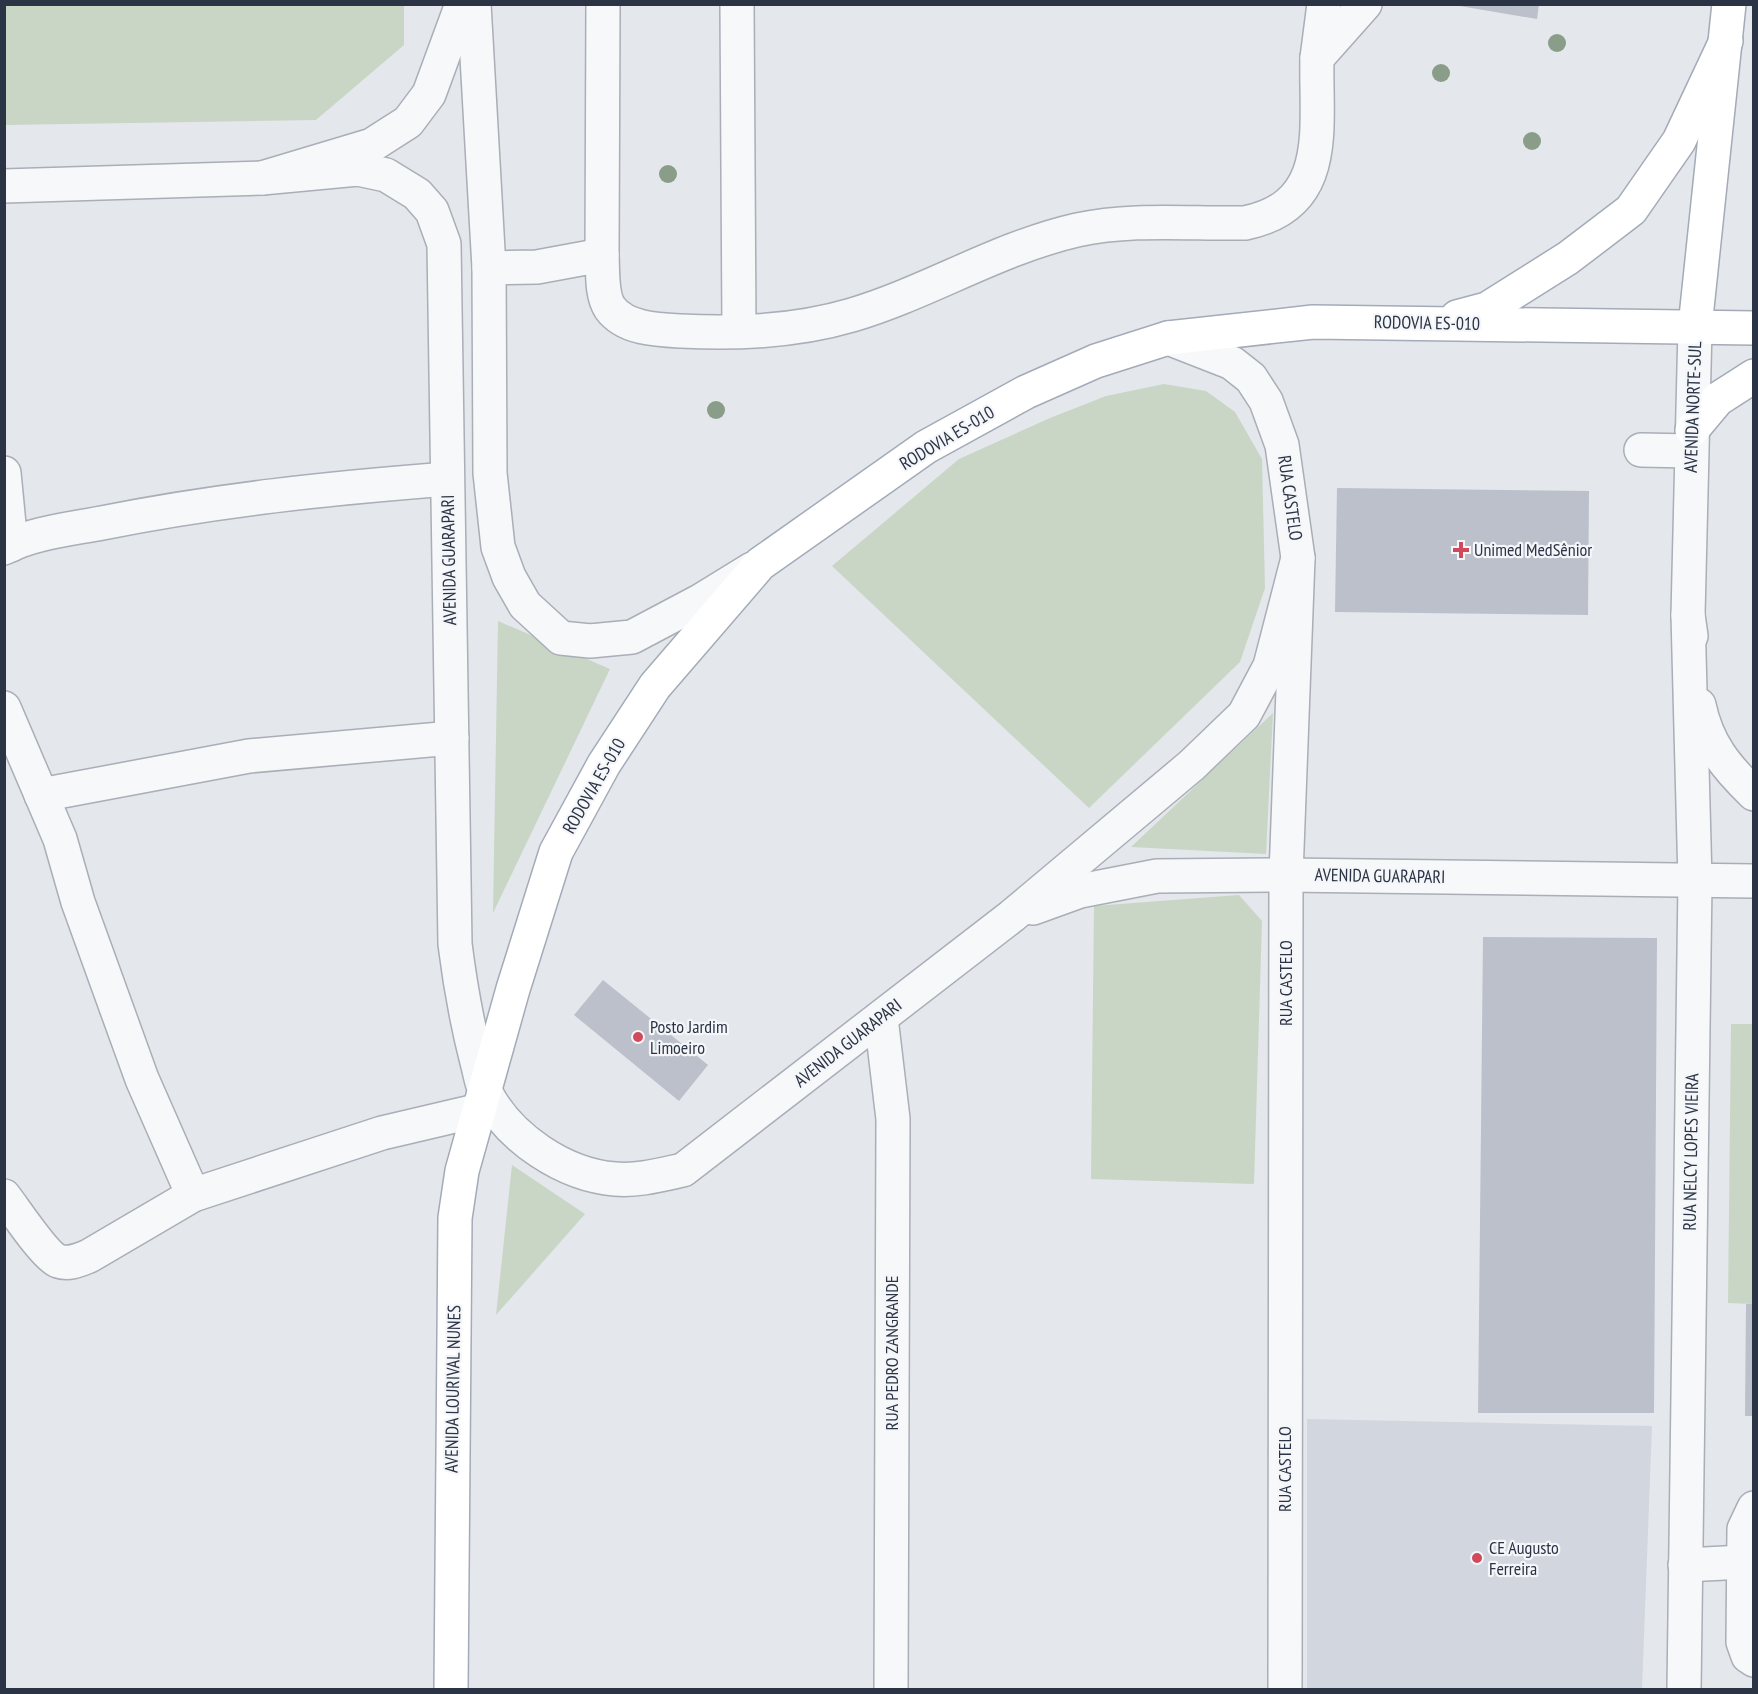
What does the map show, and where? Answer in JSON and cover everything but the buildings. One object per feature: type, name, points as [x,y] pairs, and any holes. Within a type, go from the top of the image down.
[{"type":"main road","name":"AVENIDA NORTE-SUL","points":[[1695,327],[1730,4]]},
{"type":"main road","points":[[1437,323],[1487,309],[1568,258],[1631,210],[1679,141],[1726,41]]},
{"type":"main road","name":"RODOVIA ES-010","points":[[482,1101],[513,989],[556,852],[604,764],[655,686],[760,564],[927,447],[1026,392],[1096,361],[1168,338],[1313,322],[1754,328]]},
{"type":"main road","points":[[1692,440],[1718,399],[1754,376]]},
{"type":"main road","name":"AVENIDA LOURIVAL NUNES","points":[[451,1689],[455,1218],[462,1171],[482,1101]]},
{"type":"street","points":[[4,186],[262,178],[372,145],[408,122],[429,94],[462,4]]},
{"type":"street","points":[[474,4],[489,268],[488,413],[494,523],[498,547],[509,577],[525,605],[561,638],[590,641],[632,637],[700,601],[760,564]]},
{"type":"street","points":[[603,4],[602,255],[604,290],[609,306],[618,317],[636,326],[665,330],[739,330],[816,323],[851,315],[885,303],[985,260],[1077,230],[1114,224],[1149,222],[1245,223],[1278,212],[1304,186],[1313,171],[1317,153],[1317,58],[1324,4]]},
{"type":"street","points":[[737,4],[739,330]]},
{"type":"street","points":[[1317,58],[1365,4]]},
{"type":"street","name":"AVENIDA GUARAPARI","points":[[262,178],[358,169],[386,175],[417,194],[432,211],[444,244],[455,944],[460,988],[482,1101],[502,1116],[521,1137],[550,1158],[579,1172],[614,1179],[641,1179],[683,1170],[1012,916],[1192,765],[1244,716],[1270,666],[1298,558]]},
{"type":"street","points":[[489,268],[537,267],[602,255]]},
{"type":"street","name":"AVENIDA NORTE-SUL","points":[[1695,327],[1688,615],[1700,709],[1712,743],[1726,767],[1754,794]]},
{"type":"street","name":"RUA CASTELO","points":[[1168,338],[1232,363],[1251,378],[1266,401],[1282,445],[1298,558],[1286,875],[1285,1689]]},
{"type":"street","points":[[1641,450],[1692,440]]},
{"type":"street","points":[[4,473],[8,546],[162,511],[353,487],[447,480]]},
{"type":"street","name":"RUA NELCY LOPES VIEIRA","points":[[1684,1689],[1695,881],[1688,615]]},
{"type":"street","points":[[4,708],[60,839],[78,902],[142,1079],[193,1195]]},
{"type":"street","points":[[41,795],[249,756],[452,738]]},
{"type":"street","name":"AVENIDA GUARAPARI","points":[[1012,916],[1080,891],[1157,876],[1286,875],[1754,880]]},
{"type":"street","name":"RUA PEDRO ZANGRANDE","points":[[881,1018],[893,1119],[891,1689]]},
{"type":"street","points":[[4,1196],[39,1243],[56,1261],[71,1263],[89,1256],[193,1195],[482,1101]]},
{"type":"street","points":[[1754,1508],[1744,1529],[1743,1642],[1748,1656],[1754,1660]]},
{"type":"street","points":[[1686,1566],[1744,1562]]},
{"type":"shaded area","name":"CE Augusto Ferreira","points":[[1307,1419],[1652,1426],[1642,1689],[1307,1689]]},
{"type":"green space","points":[[4,5],[404,5],[404,45],[316,120],[5,125]]},
{"type":"green space","points":[[1164,384],[1206,391],[1235,412],[1262,459],[1265,588],[1240,662],[1089,808],[832,566],[959,459],[1050,418],[1106,396]]},
{"type":"green space","points":[[498,621],[610,669],[493,913]]},
{"type":"green space","points":[[1273,713],[1266,854],[1131,847]]},
{"type":"green space","points":[[1239,895],[1262,921],[1254,1184],[1091,1179],[1094,906]]},
{"type":"green space","points":[[1731,1024],[1753,1024],[1753,1304],[1728,1303]]},
{"type":"green space","points":[[512,1165],[585,1214],[496,1315]]},
{"type":"place","name":"Unimed MedSênior","points":[[1461,550]]},
{"type":"place","name":"Posto Jardim Limoeiro","points":[[638,1037]]},
{"type":"place","name":"CE Augusto Ferreira","points":[[1477,1558]]}]
